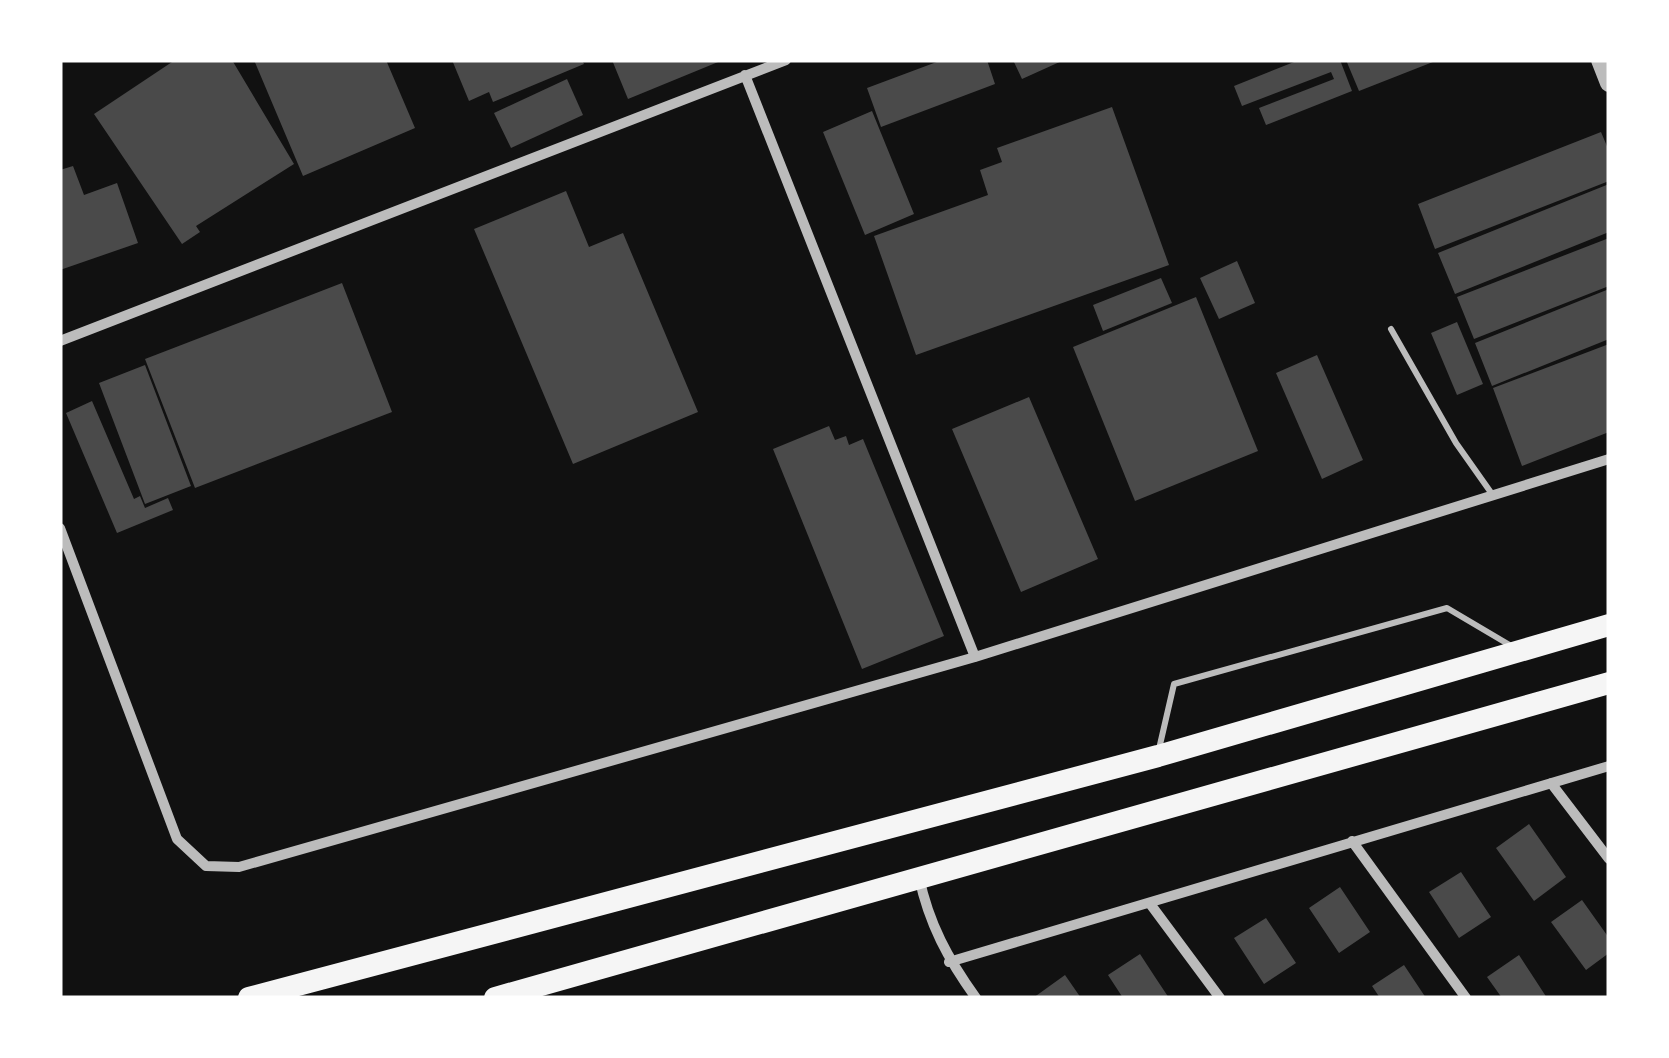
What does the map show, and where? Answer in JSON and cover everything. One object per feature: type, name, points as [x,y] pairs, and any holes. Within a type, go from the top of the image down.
[{"type":"highway","points":[[249,998],[1158,756],[1609,625]]},
{"type":"highway","points":[[495,998],[1609,683]]},
{"type":"street","points":[[60,342],[786,60]]},
{"type":"street","points":[[1600,60],[1609,83]]},
{"type":"street","points":[[745,74],[975,657]]},
{"type":"street","points":[[60,528],[177,839],[206,866],[239,868],[975,657],[1609,459]]},
{"type":"street","points":[[949,962],[1609,766]]},
{"type":"street","points":[[1550,783],[1609,859]]},
{"type":"street","points":[[1352,842],[1466,998]]},
{"type":"street","points":[[918,876],[927,915],[949,962],[976,998]]},
{"type":"street","points":[[1151,905],[1220,998]]},
{"type":"lane","points":[[1391,330],[1456,443],[1493,495]]},
{"type":"lane","points":[[1158,756],[1174,684],[1448,608],[1521,652]]},
{"type":"building","points":[[175,60],[232,60],[294,164],[196,226],[200,232],[182,244],[94,114]]},
{"type":"building","points":[[254,60],[386,60],[415,128],[303,176]]},
{"type":"building","points":[[452,60],[582,60],[584,64],[493,102],[489,92],[469,101]]},
{"type":"building","points":[[612,60],[723,60],[628,99]]},
{"type":"building","points":[[942,60],[987,60],[995,84],[881,127],[867,88]]},
{"type":"building","points":[[1013,60],[1064,60],[1022,79]]},
{"type":"building","points":[[1299,60],[1340,60],[1352,91],[1266,125],[1259,108],[1334,79],[1331,72],[1242,106],[1234,86]]},
{"type":"building","points":[[1346,60],[1438,60],[1359,91]]},
{"type":"building","points":[[567,79],[583,115],[511,148],[494,113]]},
{"type":"building","points":[[1112,107],[1169,265],[916,355],[874,236],[988,195],[980,170],[1002,162],[997,148]]},
{"type":"building","points":[[872,111],[914,214],[865,235],[823,132]]},
{"type":"building","points":[[1601,132],[1609,151],[1609,181],[1435,249],[1418,204]]},
{"type":"building","points":[[73,166],[84,195],[117,183],[138,243],[60,270],[60,170]]},
{"type":"building","points":[[1609,184],[1609,232],[1455,294],[1438,253]]},
{"type":"building","points":[[566,191],[589,247],[623,233],[698,412],[573,464],[474,229]]},
{"type":"building","points":[[1609,238],[1609,286],[1474,339],[1457,297]]},
{"type":"building","points":[[1237,261],[1255,303],[1219,319],[1200,278]]},
{"type":"building","points":[[1161,278],[1172,303],[1103,331],[1093,305]]},
{"type":"building","points":[[342,283],[392,412],[195,488],[145,359]]},
{"type":"building","points":[[1609,289],[1609,339],[1492,386],[1475,343]]},
{"type":"building","points":[[1196,297],[1258,451],[1135,501],[1073,347]]},
{"type":"building","points":[[1457,322],[1483,384],[1457,395],[1431,333]]},
{"type":"building","points":[[1609,344],[1609,432],[1522,466],[1493,388]]},
{"type":"building","points":[[1317,355],[1363,460],[1322,479],[1276,373]]},
{"type":"building","points":[[145,365],[191,486],[145,504],[99,383]]},
{"type":"building","points":[[1029,397],[1098,559],[1021,592],[952,429]]},
{"type":"building","points":[[92,401],[134,499],[140,496],[145,508],[168,498],[173,510],[117,533],[66,413]]},
{"type":"building","points":[[829,426],[835,440],[846,436],[849,445],[863,439],[944,636],[862,669],[773,449]]},
{"type":"building","points":[[1529,824],[1566,877],[1534,901],[1496,848]]},
{"type":"building","points":[[1461,872],[1491,917],[1459,938],[1429,892]]},
{"type":"building","points":[[1340,887],[1370,932],[1339,953],[1309,908]]},
{"type":"building","points":[[1582,900],[1609,938],[1609,953],[1586,970],[1551,922]]},
{"type":"building","points":[[1266,918],[1296,963],[1264,984],[1234,938]]},
{"type":"building","points":[[1140,954],[1169,998],[1123,998],[1108,975]]},
{"type":"building","points":[[1519,955],[1547,998],[1502,998],[1487,977]]},
{"type":"building","points":[[1404,965],[1426,998],[1380,998],[1372,986]]},
{"type":"building","points":[[1065,975],[1081,998],[1033,998]]}]
